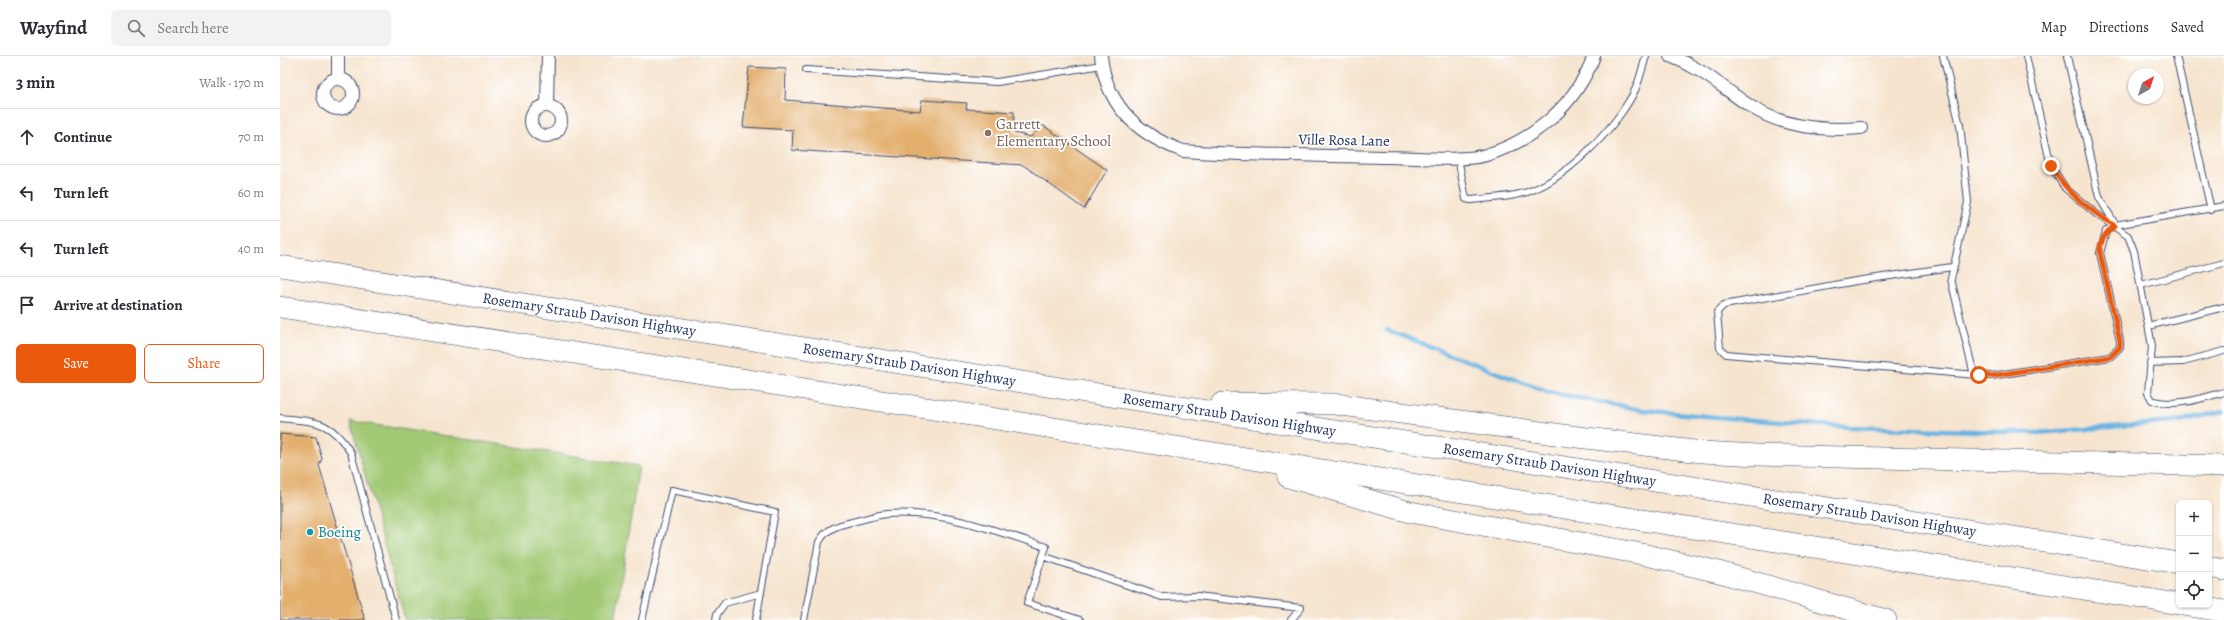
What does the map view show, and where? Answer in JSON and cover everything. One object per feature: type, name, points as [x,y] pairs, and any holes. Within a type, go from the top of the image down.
[{"type":"highway","name":"Rosemary Straub Davison Highway","points":[[280,266],[2176,563]]},
{"type":"highway","points":[[280,307],[2176,604]]},
{"type":"highway","points":[[1144,402],[1335,404],[1578,437],[1702,452],[1757,455],[2224,466]]},
{"type":"highway","points":[[1201,452],[1410,512],[1642,554],[1719,572],[1886,620]]},
{"type":"highway","points":[[2212,568],[2224,570]]},
{"type":"highway","points":[[2204,608],[2224,611]]},
{"type":"street","points":[[338,56],[338,79]]},
{"type":"street","points":[[547,106],[548,56]]},
{"type":"street","name":"Ville Rosa Lane","points":[[1102,61],[1109,90],[1121,110],[1138,128],[1160,143],[1183,151],[1458,157],[1484,155],[1510,146],[1536,131],[1560,111],[1576,89],[1594,56]]},
{"type":"street","points":[[1670,56],[1709,75],[1751,107],[1772,117],[1813,129],[1861,128]]},
{"type":"lane","points":[[1458,157],[1466,199],[1472,200],[1521,194],[1549,181],[1572,166],[1600,139],[1635,88],[1646,56]]},
{"type":"lane","points":[[1943,56],[1960,125],[1968,202],[1952,267],[1951,279],[1973,371],[1979,375]]},
{"type":"lane","points":[[2026,56],[2051,166],[2066,188],[2095,213],[2128,236],[2134,251],[2152,346],[2148,394],[2152,400],[2159,403],[2197,400],[2224,392]]},
{"type":"lane","points":[[2067,56],[2099,197],[2115,226]]},
{"type":"lane","points":[[2176,56],[2211,210]]},
{"type":"lane","points":[[806,70],[997,82],[1102,61]]},
{"type":"lane","points":[[1952,267],[1856,281],[1724,305],[1717,312],[1720,348],[1726,354],[1991,376],[2110,357],[2120,347],[2120,341],[2100,253],[2100,246],[2106,231],[2115,226],[2211,210],[2224,206]]},
{"type":"lane","points":[[2141,285],[2224,263]]},
{"type":"lane","points":[[2148,326],[2224,307]]},
{"type":"lane","points":[[2150,363],[2183,362],[2224,350]]},
{"type":"lane","points":[[280,418],[313,421],[324,424],[335,431],[351,453],[396,620]]},
{"type":"lane","points":[[642,620],[672,490],[775,512],[756,620]]},
{"type":"lane","points":[[804,620],[819,542],[824,533],[836,526],[886,514],[942,517],[983,527],[1046,547],[1027,603],[1080,620]]},
{"type":"lane","points":[[1043,556],[1162,597],[1197,596],[1301,608],[1291,620]]},
{"type":"lane","points":[[716,620],[717,614],[725,602],[761,593]]},
{"type":"green space","points":[[350,421],[639,466],[615,620],[405,620]]},
{"type":"building","name":"Garrett Elementary School","points":[[749,67],[786,69],[785,100],[920,111],[922,100],[967,103],[966,109],[1014,112],[1014,133],[1031,137],[1041,124],[1107,170],[1084,209],[1023,165],[792,150],[793,130],[743,127]]},
{"type":"building","name":"Boeing","points":[[280,434],[316,437],[322,459],[319,465],[365,620],[280,620]]},
{"type":"waterway","points":[[1387,330],[1547,392],[1643,410],[1849,427],[2038,433],[2184,421],[2224,411]]},
{"type":"place","name":"Garrett Elementary School","points":[[988,133]]},
{"type":"place","name":"Boeing","points":[[310,532]]},
{"type":"route","points":[[1979,375],[1991,376],[2110,357],[2120,347],[2120,341],[2100,253],[2100,246],[2106,231],[2115,226],[2095,213],[2066,188],[2051,166]]}]
